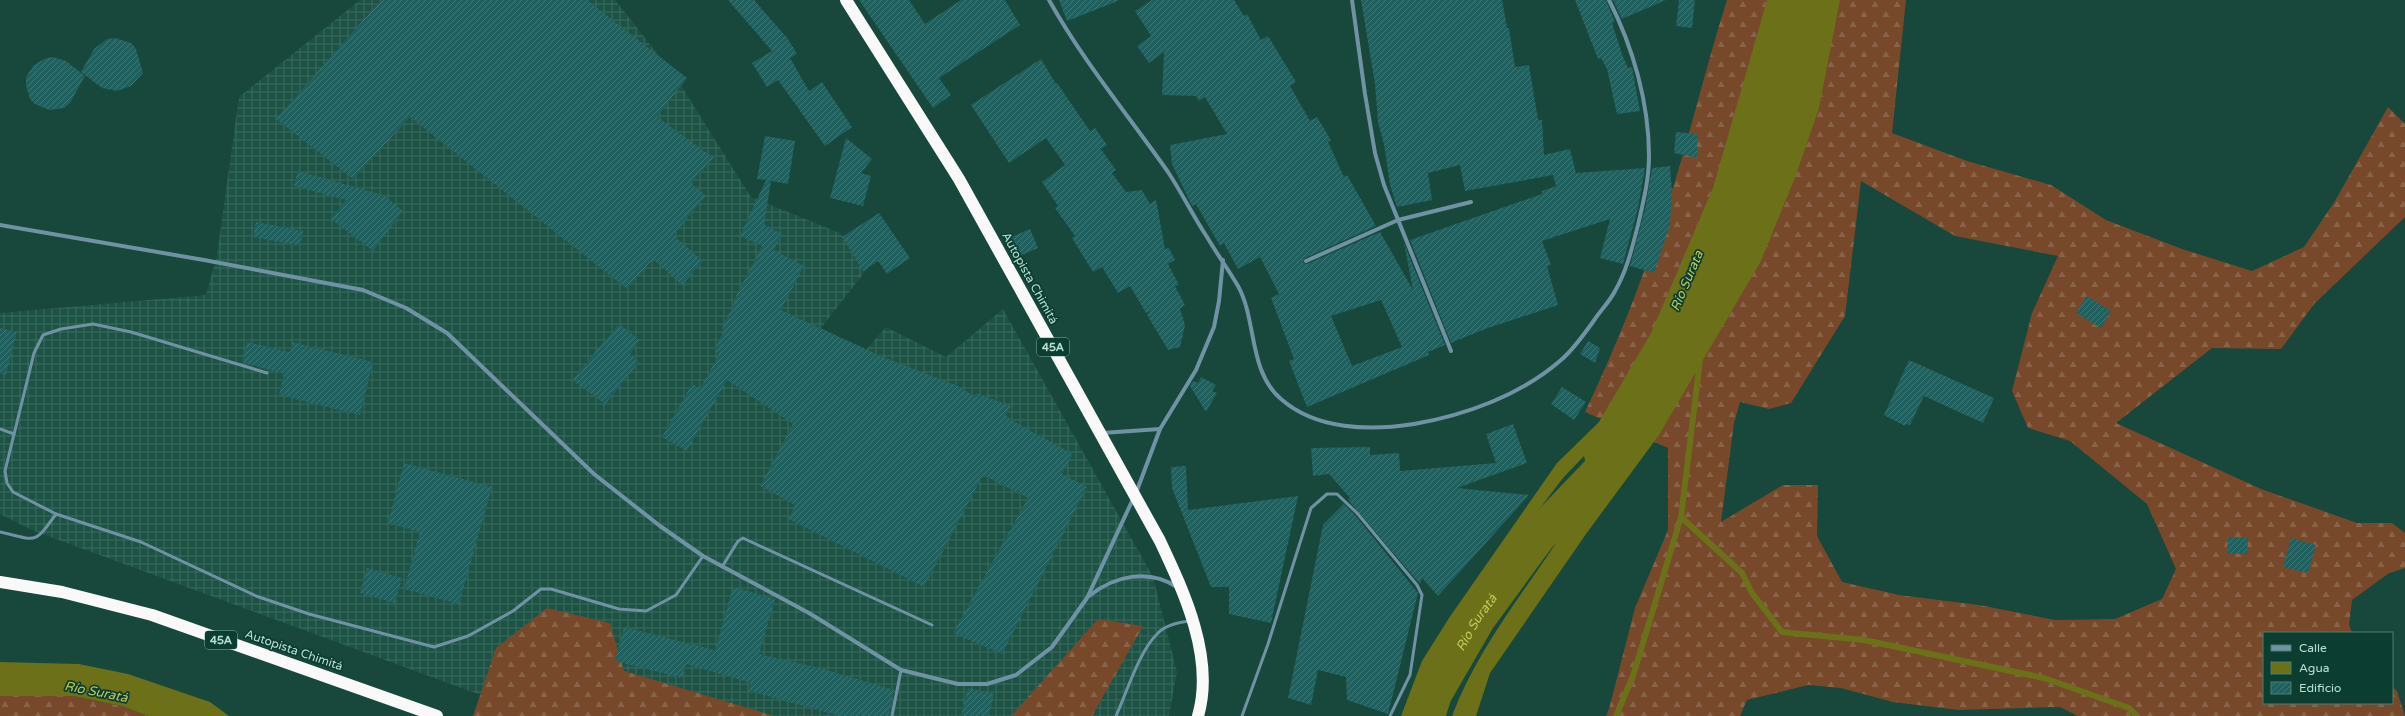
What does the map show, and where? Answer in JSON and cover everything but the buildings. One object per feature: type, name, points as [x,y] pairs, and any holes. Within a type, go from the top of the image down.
[{"type":"highway","name":"Autopista Chimitá","points":[[846,0],[959,179],[1101,433],[1134,497],[1160,541],[1184,591],[1194,620],[1202,670],[1201,705],[1198,716]]},
{"type":"highway","name":"Autopista Chimitá","points":[[0,582],[62,592],[152,615],[437,716]]},
{"type":"street","points":[[1049,0],[1068,34],[1170,175],[1206,237],[1223,260],[1242,294],[1254,348],[1267,380],[1280,399],[1318,421],[1360,428],[1392,428],[1439,420],[1486,405],[1527,384],[1562,359],[1614,294],[1629,262],[1646,184],[1649,158],[1644,99],[1631,56],[1608,0]]},
{"type":"street","points":[[1352,0],[1375,153],[1384,185],[1451,351]]},
{"type":"street","points":[[1306,261],[1398,220],[1471,202]]},
{"type":"street","points":[[0,225],[204,260],[363,290],[406,308],[447,333],[594,474],[660,526],[702,556],[809,612],[901,670],[958,684],[987,684],[1016,675],[1052,647],[1087,598],[1134,497],[1160,429],[1196,370],[1214,326],[1219,301],[1223,260]]},
{"type":"street","points":[[1101,433],[1160,429]]},
{"type":"street","points":[[1087,598],[1110,582],[1137,576],[1162,579],[1184,591]]},
{"type":"lane","points":[[267,373],[131,332],[101,325],[93,324],[61,329],[43,335],[34,353],[14,434],[5,471],[7,482],[13,492],[56,514],[141,542],[271,601],[309,614],[434,647],[468,636],[513,611],[541,590],[551,589],[619,609],[646,611],[676,595],[702,556]]},
{"type":"lane","points":[[0,429],[14,434]]},
{"type":"lane","points":[[1242,716],[1268,644],[1312,508],[1327,494],[1337,494],[1357,513],[1417,584],[1422,595],[1410,675],[1390,716]]},
{"type":"lane","points":[[0,532],[32,539],[39,537],[56,514]]},
{"type":"lane","points":[[722,567],[738,541],[743,538],[932,625]]},
{"type":"lane","points":[[1116,716],[1145,652],[1159,632],[1178,622],[1194,620]]},
{"type":"lane","points":[[892,716],[901,670]]},
{"type":"shaded area","points":[[360,0],[615,0],[675,76],[751,197],[840,233],[868,268],[821,328],[865,351],[886,327],[946,357],[1003,309],[1153,577],[1177,672],[1169,716],[543,716],[464,689],[34,531],[0,514],[0,313],[206,295],[217,255],[239,97]]},
{"type":"green space","points":[[1727,0],[1906,0],[1892,133],[1967,161],[2051,185],[2106,220],[2182,249],[2252,271],[2304,247],[2335,201],[2388,107],[2405,124],[2405,217],[2314,304],[2281,349],[2212,348],[2116,423],[2261,489],[2357,523],[2392,523],[2405,533],[2405,568],[2389,573],[2352,600],[2349,625],[2352,632],[2263,632],[2263,704],[2393,704],[2393,688],[2397,691],[2405,716],[2078,716],[2060,707],[1958,710],[1893,702],[1841,688],[1808,685],[1747,700],[1740,716],[1606,716],[1635,608],[1668,530],[1668,448],[1585,412],[1623,326],[1656,237],[1683,156]],"holes":[[[1861,181],[1955,236],[2058,256],[2032,313],[2012,391],[2028,428],[2070,441],[2147,504],[2176,569],[2162,599],[2115,619],[2055,620],[1979,605],[1899,595],[1842,582],[1817,536],[1818,485],[1783,485],[1721,522],[1734,423],[1740,402],[1769,409],[1791,403],[1845,316]]]},
{"type":"green space","points":[[547,608],[610,623],[624,671],[775,716],[473,716],[496,648]]},
{"type":"green space","points":[[1098,619],[1143,626],[1092,716],[1011,716]]},
{"type":"green space","points":[[0,696],[73,696],[122,706],[148,716],[0,716]]},
{"type":"water","name":"Río Surata","points":[[1767,0],[1840,0],[1819,108],[1796,175],[1761,261],[1659,435],[1586,534],[1490,673],[1476,716],[1452,716],[1469,677],[1479,659],[1558,540],[1591,486],[1584,456],[1563,478],[1486,579],[1438,656],[1412,716],[1401,716],[1422,661],[1449,618],[1557,463],[1599,422],[1651,333],[1713,188]]},
{"type":"water","points":[[0,662],[79,664],[128,674],[210,702],[229,716],[148,716],[122,706],[73,696],[0,696]]},
{"type":"waterway","points":[[1616,716],[1633,676],[1681,517],[1700,360]]},
{"type":"waterway","name":"Río Suratá","points":[[1427,716],[1434,694],[1478,618],[1538,536],[1607,464],[1617,442]]},
{"type":"waterway","points":[[1681,517],[1742,573],[1752,593],[1782,632],[1864,640],[2044,678],[2129,708],[2137,716]]}]
